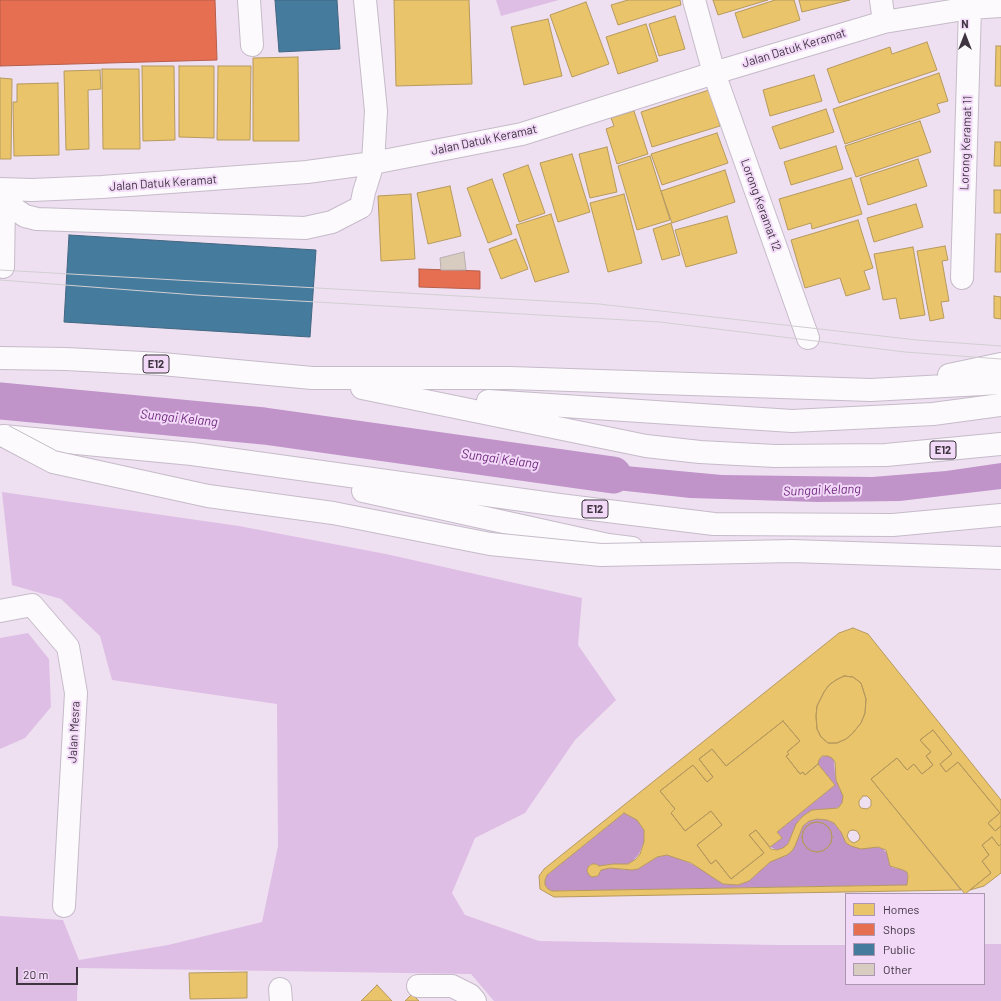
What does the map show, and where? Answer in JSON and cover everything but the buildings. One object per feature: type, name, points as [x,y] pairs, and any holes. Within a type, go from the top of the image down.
[{"type":"main road","points":[[249,0],[252,45]]},
{"type":"main road","points":[[1,197],[25,216],[37,219],[305,228],[332,222],[362,208],[364,192],[374,164],[376,111],[366,0]]},
{"type":"main road","name":"Lorong Keramat 12","points":[[694,0],[714,73],[808,338]]},
{"type":"main road","points":[[881,0],[884,22]]},
{"type":"main road","name":"Jalan Datuk Keramat","points":[[1,197],[32,190],[125,186],[307,172],[374,164],[522,134],[714,73],[884,22],[970,8],[1001,6]]},
{"type":"main road","name":"Lorong Keramat 11","points":[[962,278],[970,8]]},
{"type":"main road","points":[[1,197],[3,268]]},
{"type":"main road","name":"E12","points":[[0,358],[66,359],[162,364],[312,378],[407,396],[646,446],[700,452],[774,456],[886,455],[1001,444]]},
{"type":"main road","points":[[871,390],[1001,364]]},
{"type":"main road","points":[[312,378],[510,378],[871,390],[1001,383]]},
{"type":"main road","points":[[407,396],[792,421],[933,414],[1001,404]]},
{"type":"main road","points":[[2,436],[53,462],[208,496],[333,513],[490,544],[601,555],[792,551],[1001,558]]},
{"type":"main road","name":"E12","points":[[2,436],[192,454],[559,505],[714,524],[893,525],[1001,515]]},
{"type":"main road","points":[[192,454],[608,545],[728,557],[834,560],[977,556],[1001,553]]},
{"type":"main road","name":"Jalan Mesra","points":[[0,611],[32,605],[68,647],[76,693],[64,906]]},
{"type":"main road","points":[[418,986],[452,986],[470,995],[476,1001]]},
{"type":"shaded area","points":[[496,0],[559,0],[501,16]]},
{"type":"shaded area","points":[[2,492],[239,526],[386,554],[582,598],[578,645],[616,700],[575,740],[525,813],[475,838],[452,893],[465,915],[539,941],[845,945],[845,985],[985,985],[985,944],[1001,944],[1001,1001],[494,1001],[471,974],[78,968],[77,1001],[0,1001],[0,916],[63,920],[79,960],[168,945],[262,922],[278,846],[277,704],[112,680],[100,636],[61,599],[12,585]]},
{"type":"shaded area","points":[[28,633],[49,659],[51,707],[25,738],[0,749],[0,638]]},
{"type":"water","points":[[562,455],[615,465],[722,475],[872,477],[946,471],[1001,463],[1001,489],[900,501],[818,502],[690,498],[562,484]]},
{"type":"water","points":[[825,755],[830,756],[834,760],[837,782],[843,795],[841,806],[834,809],[818,809],[807,813],[799,820],[786,847],[777,850],[770,847],[782,838],[777,832],[835,785],[818,764],[819,759]]},
{"type":"water","points":[[624,813],[637,820],[644,830],[644,842],[639,854],[632,862],[627,864],[599,866],[596,864],[591,864],[587,871],[590,876],[596,877],[601,870],[605,869],[638,869],[657,857],[667,855],[699,867],[723,884],[738,885],[749,881],[770,862],[792,851],[803,826],[809,821],[817,819],[827,820],[834,823],[846,842],[851,846],[861,848],[877,847],[883,849],[887,853],[890,866],[907,872],[907,885],[552,891],[548,889],[545,885],[547,875]]},
{"type":"waterway","name":"Sungai Kelang","points":[[0,401],[264,426],[613,475]]},
{"type":"tram line","points":[[0,270],[599,304],[917,340],[1001,346]]},
{"type":"tram line","points":[[0,280],[196,295],[660,322],[905,352],[1001,359]]}]
